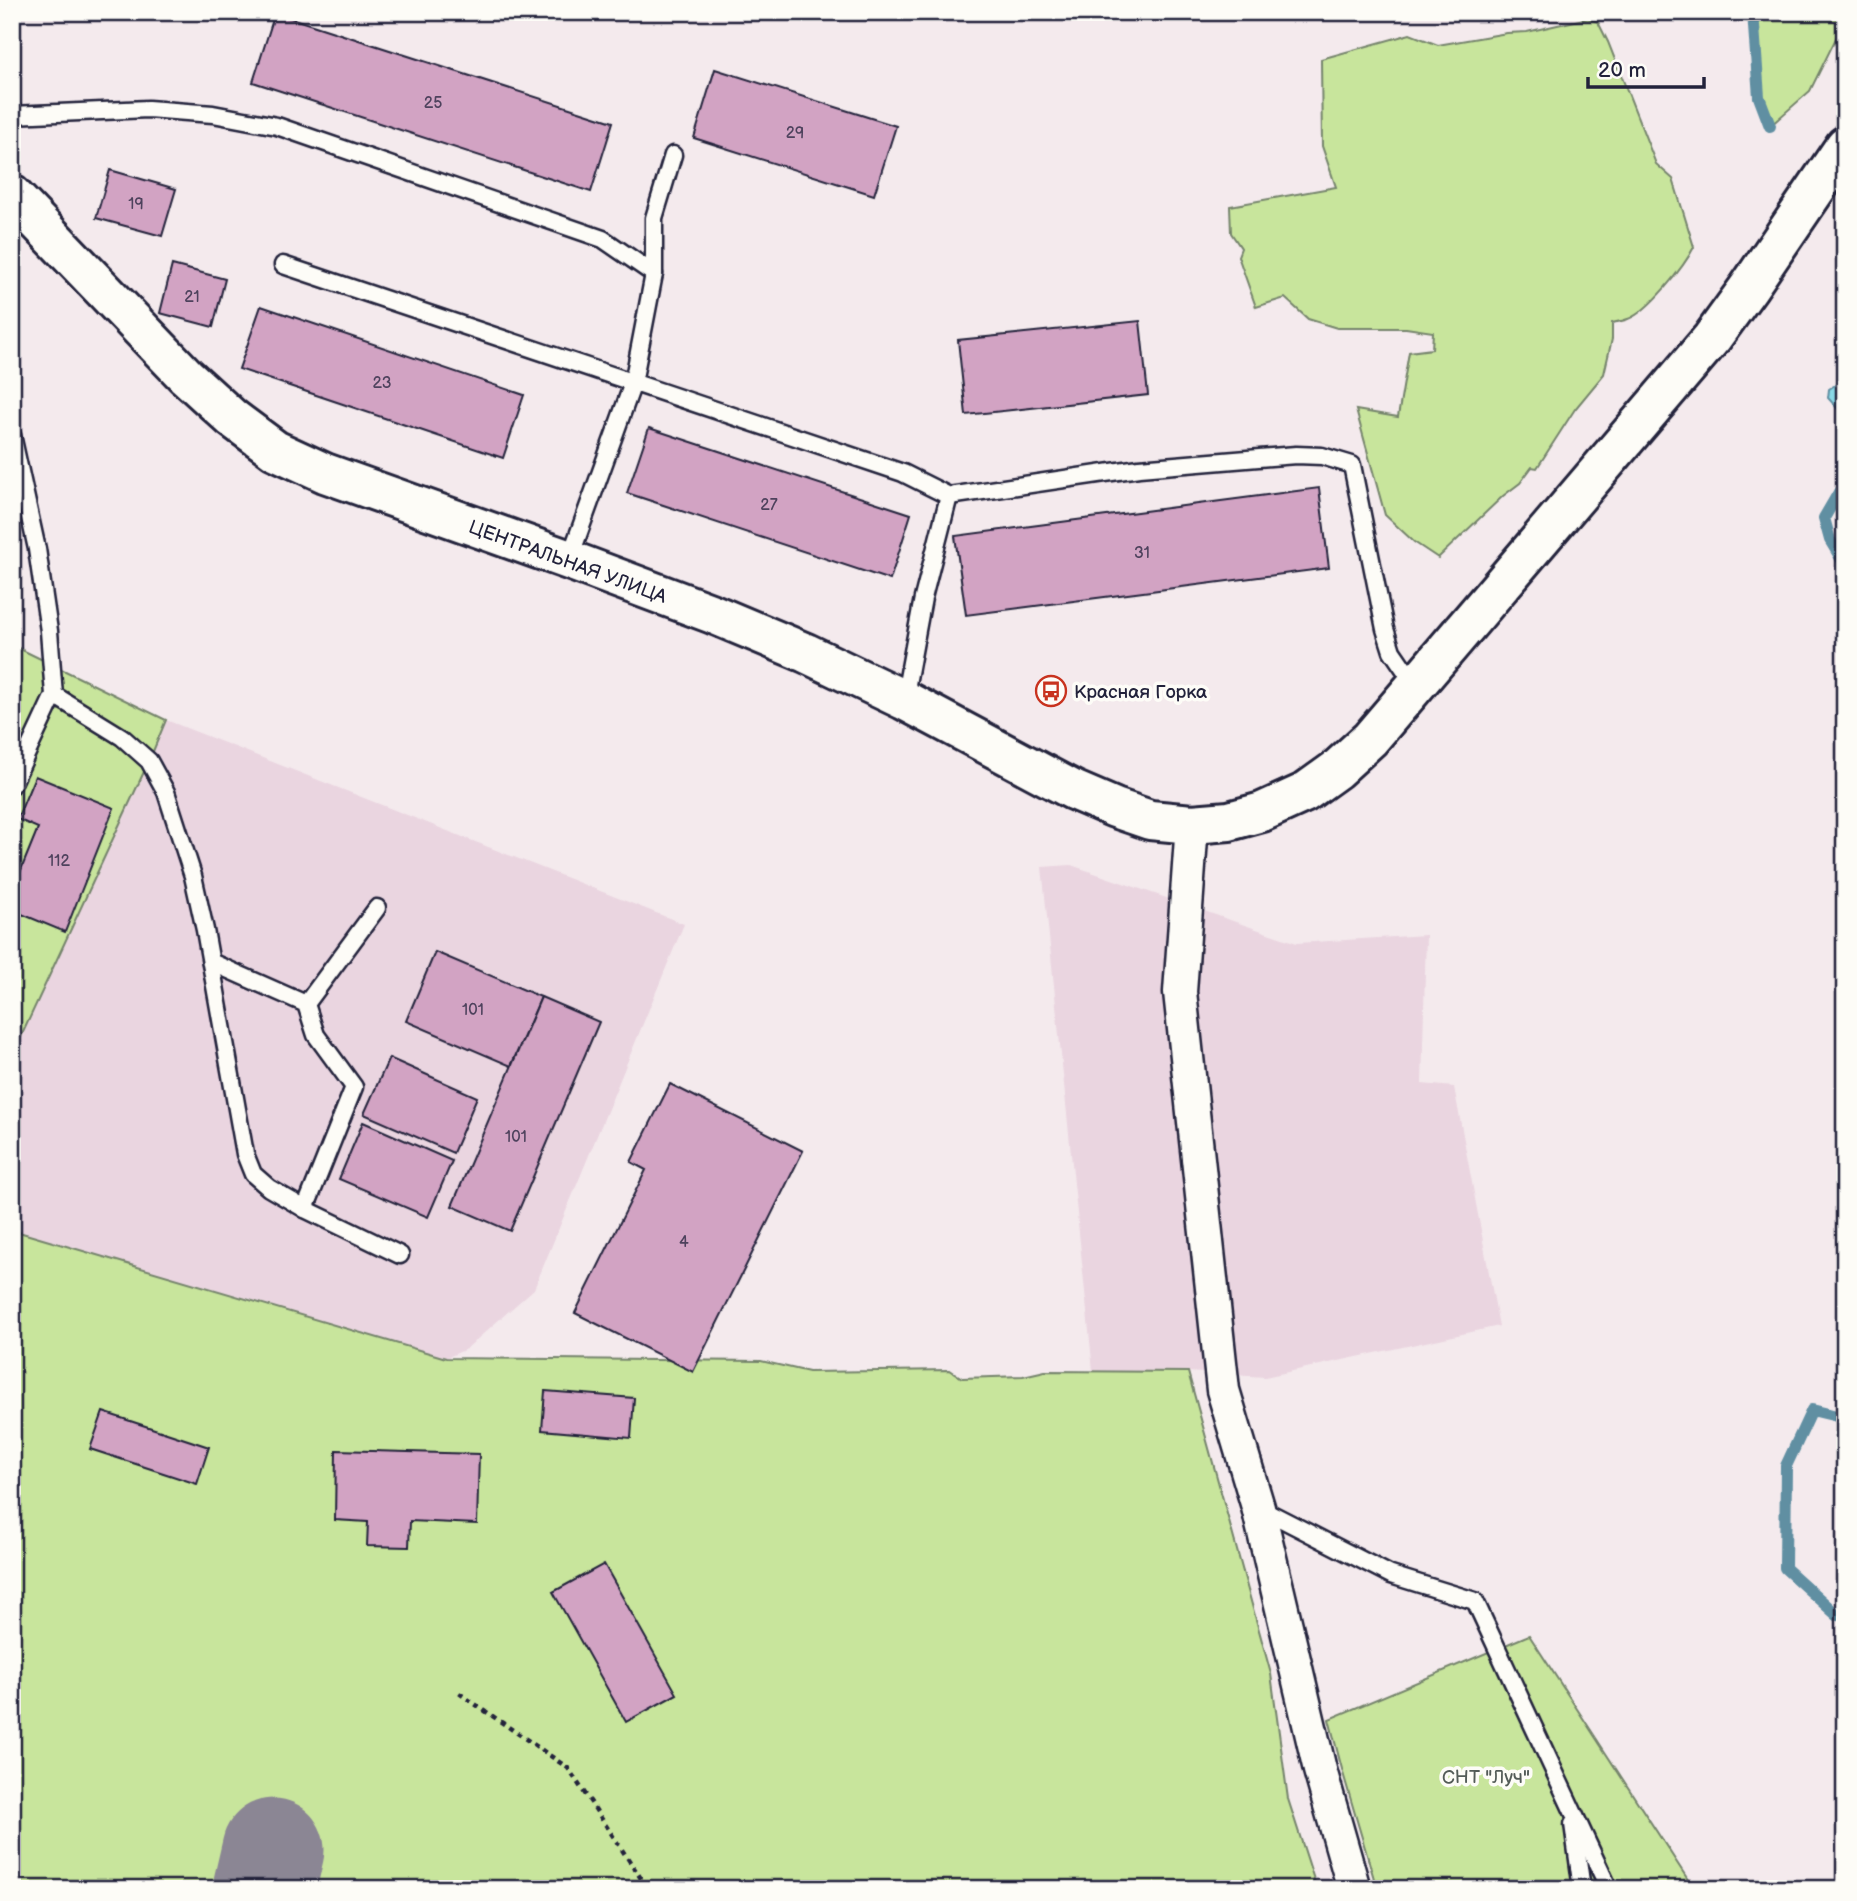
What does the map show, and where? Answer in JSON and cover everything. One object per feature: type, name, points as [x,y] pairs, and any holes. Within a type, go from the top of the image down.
[{"type":"street","name":"ЦЕНТРАЛЬНАЯ УЛИЦА","points":[[12,195],[186,376],[232,418],[275,450],[325,473],[569,560],[806,653],[904,700],[1073,790],[1150,820],[1192,824],[1229,821],[1262,812],[1304,793],[1336,770],[1370,738],[1712,338],[1845,146]]},
{"type":"street","points":[[1192,824],[1180,992],[1223,1390],[1258,1507],[1320,1770],[1354,1889]]},
{"type":"lane","points":[[12,115],[148,110],[213,114],[277,125],[603,239],[654,274]]},
{"type":"lane","points":[[569,560],[633,383],[654,274],[654,218],[673,155]]},
{"type":"lane","points":[[283,265],[903,473],[949,496],[1139,468],[1296,455],[1322,456],[1352,465],[1385,629],[1392,651],[1416,686]]},
{"type":"lane","points":[[12,435],[37,549],[49,631],[54,695],[12,785]]},
{"type":"lane","points":[[904,700],[923,598],[949,496]]},
{"type":"lane","points":[[54,695],[122,737],[149,761],[166,792],[193,876],[245,1154],[253,1174],[269,1188],[305,1209],[400,1255]]},
{"type":"lane","points":[[306,1004],[377,908]]},
{"type":"lane","points":[[211,962],[306,1004],[316,1035],[354,1087],[305,1209]]},
{"type":"lane","points":[[1258,1507],[1391,1575],[1475,1601],[1609,1889]]},
{"type":"lane","points":[[1570,1808],[1582,1889]]},
{"type":"path","points":[[459,1693],[568,1768],[648,1889]]},
{"type":"shaded area","points":[[166,720],[684,924],[534,1289],[466,1349],[446,1358],[12,1230],[12,1056]]},
{"type":"shaded area","points":[[1071,865],[1297,943],[1426,935],[1422,1084],[1454,1087],[1499,1326],[1265,1377],[1188,1372],[1093,1371],[1042,867]]},
{"type":"green space","points":[[1753,12],[1845,12],[1845,20],[1810,91],[1770,126],[1759,97]]},
{"type":"green space","points":[[1588,18],[1598,22],[1608,42],[1656,164],[1673,179],[1694,247],[1674,277],[1645,308],[1628,319],[1612,323],[1612,339],[1604,374],[1575,409],[1537,468],[1532,467],[1520,483],[1438,558],[1414,542],[1385,515],[1356,410],[1398,417],[1409,352],[1432,349],[1433,332],[1406,328],[1337,328],[1308,319],[1285,298],[1256,307],[1238,256],[1241,248],[1231,233],[1230,206],[1336,187],[1322,146],[1321,59],[1410,34],[1438,45],[1527,32]]},
{"type":"green space","points":[[12,645],[166,720],[12,1056]]},
{"type":"green space","points":[[12,1230],[446,1358],[761,1361],[809,1372],[950,1370],[962,1378],[1023,1376],[1045,1371],[1188,1372],[1271,1674],[1288,1799],[1317,1889],[12,1889]]},
{"type":"green space","name":"СНТ \"Луч\"","points":[[1529,1635],[1694,1889],[1377,1889],[1329,1719]]},
{"type":"water","points":[[1845,332],[1845,417],[1828,398],[1829,389],[1840,382],[1842,372],[1837,357]]},
{"type":"building","points":[[275,13],[613,122],[591,192],[253,82]]},
{"type":"building","points":[[715,69],[896,126],[874,195],[694,138]]},
{"type":"building","points":[[110,170],[176,189],[162,236],[96,218]]},
{"type":"building","points":[[172,265],[225,279],[213,327],[160,313]]},
{"type":"building","points":[[261,306],[524,395],[503,458],[239,369]]},
{"type":"building","points":[[1140,321],[1148,395],[966,415],[958,340]]},
{"type":"building","points":[[649,428],[911,514],[890,580],[627,493]]},
{"type":"building","points":[[1319,488],[1329,568],[966,615],[955,536]]},
{"type":"building","points":[[35,776],[114,808],[65,932],[12,910],[12,892],[38,828],[17,819]]},
{"type":"building","points":[[435,952],[541,997],[511,1066],[406,1021]]},
{"type":"building","points":[[541,997],[599,1022],[510,1231],[452,1206]]},
{"type":"building","points":[[389,1058],[477,1097],[453,1153],[364,1114]]},
{"type":"building","points":[[670,1084],[803,1151],[693,1372],[575,1313],[646,1170],[631,1162]]},
{"type":"building","points":[[363,1122],[452,1161],[428,1217],[339,1179]]},
{"type":"building","points":[[545,1391],[634,1398],[631,1438],[542,1430]]},
{"type":"building","points":[[103,1412],[209,1447],[197,1484],[90,1449]]},
{"type":"building","points":[[336,1450],[479,1454],[477,1524],[410,1521],[409,1547],[367,1546],[368,1522],[335,1520]]},
{"type":"building","points":[[604,1564],[677,1694],[626,1722],[553,1592]]},
{"type":"waterway","points":[[1753,12],[1759,97],[1770,126]]},
{"type":"waterway","points":[[1845,482],[1824,518],[1830,540],[1845,565]]},
{"type":"waterway","points":[[1845,1418],[1812,1410],[1786,1466],[1785,1568],[1837,1615],[1845,1614]]},
{"type":"taxiway","points":[[264,1889],[273,1850]]},
{"type":"place","name":"Красная Горка","points":[[1051,691]]}]
